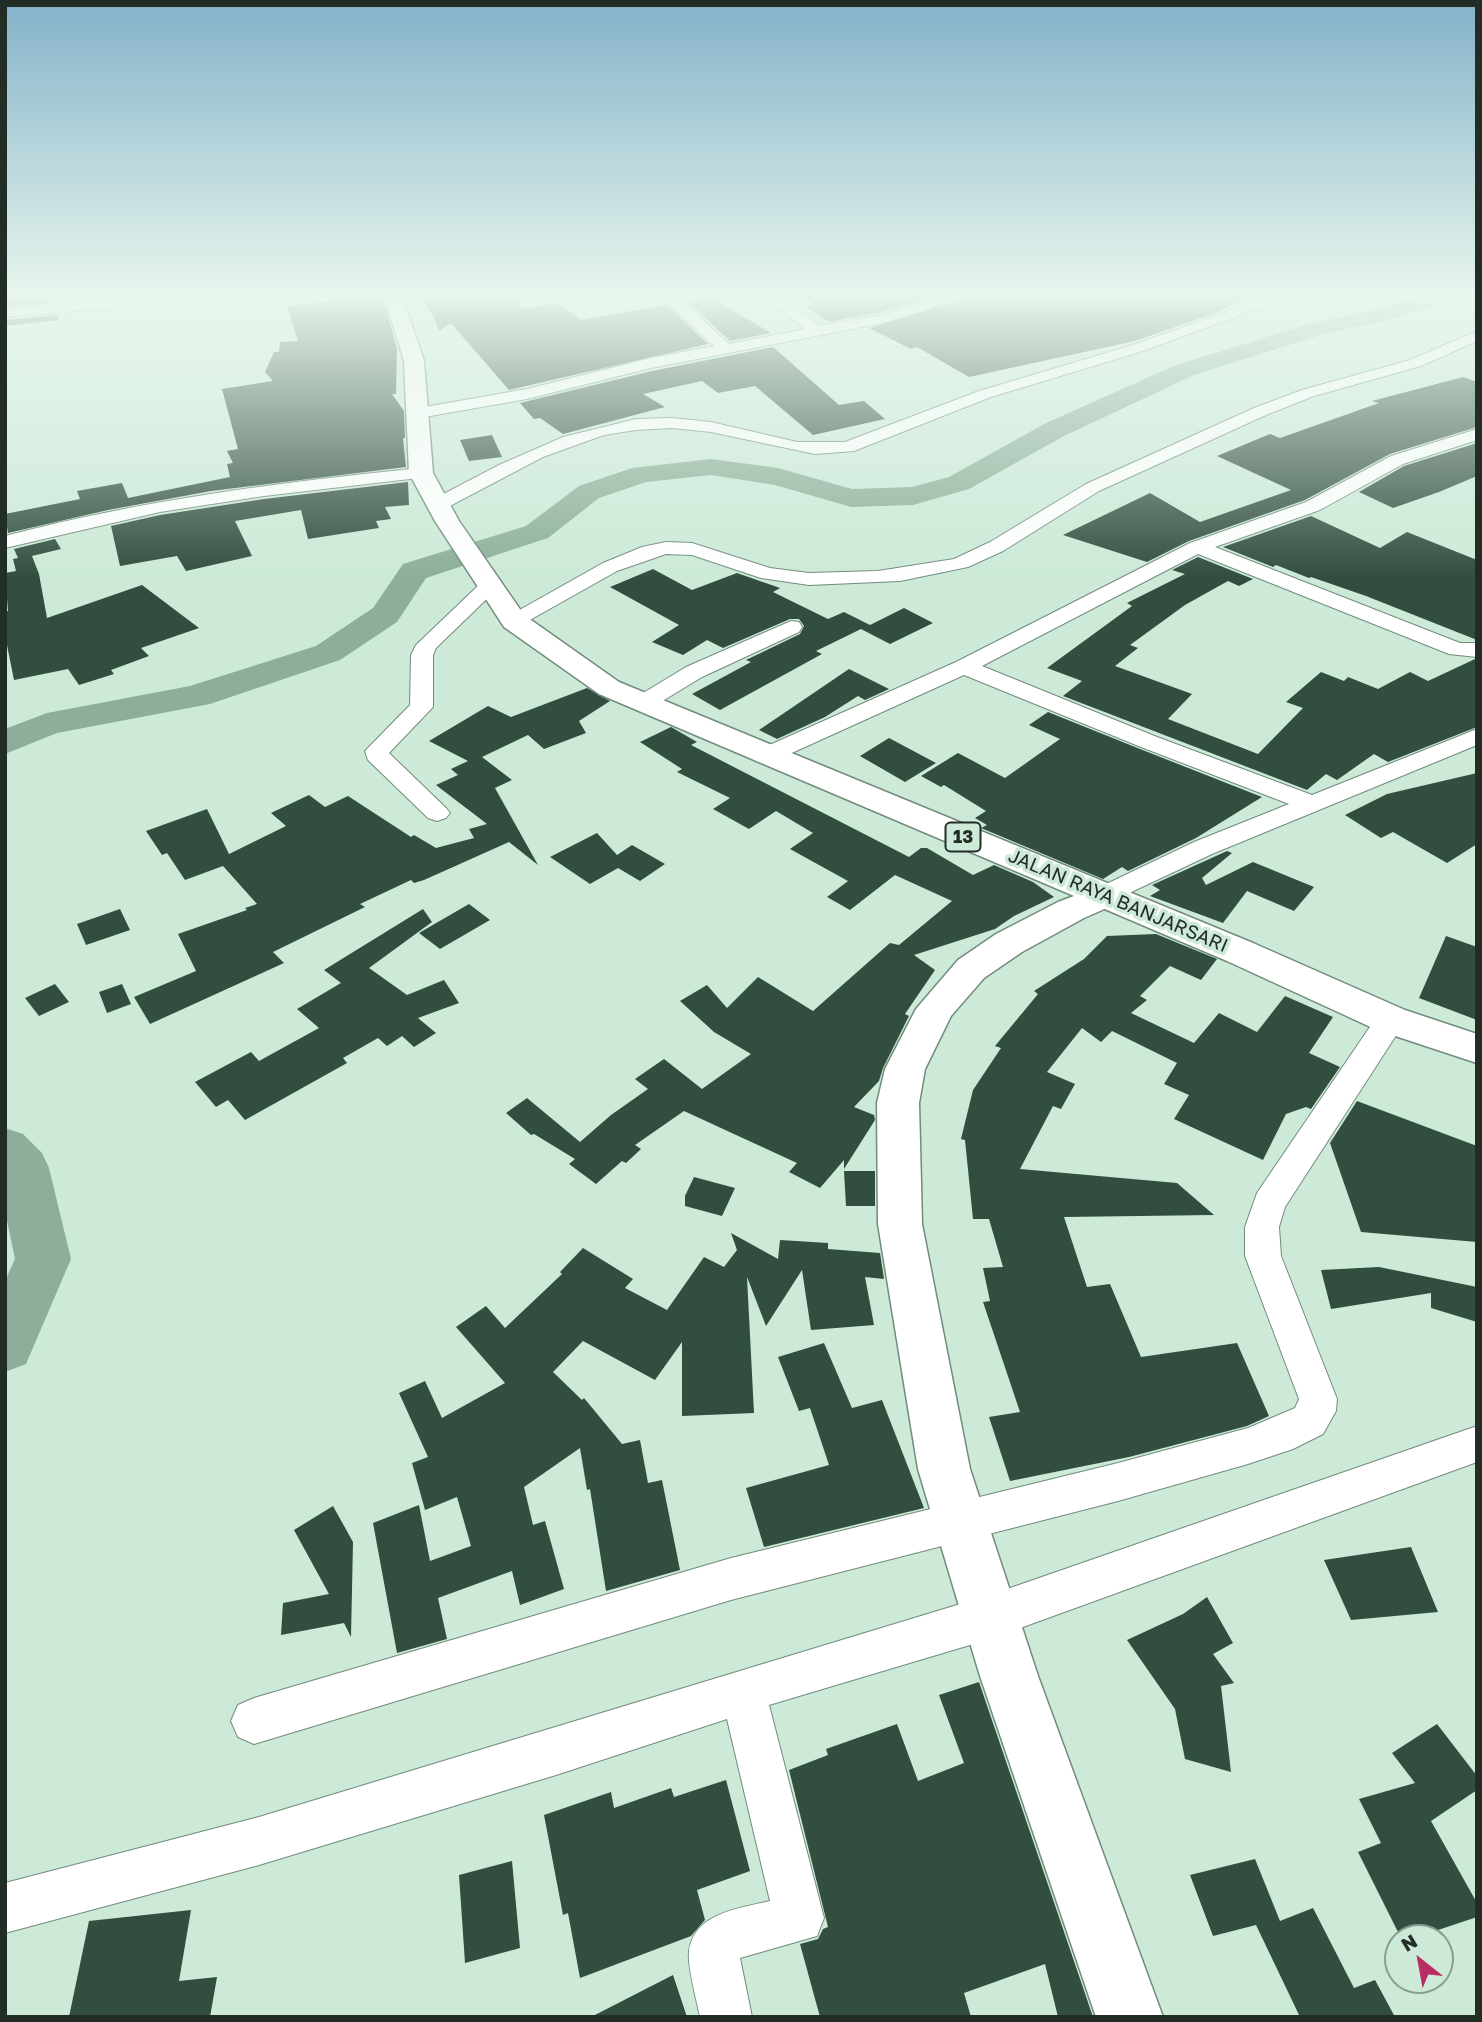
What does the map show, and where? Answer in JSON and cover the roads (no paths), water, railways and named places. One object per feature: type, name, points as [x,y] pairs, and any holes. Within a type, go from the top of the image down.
[{"type":"main road","name":"13","points":[[417,389],[421,473],[444,515],[486,580]]},
{"type":"main road","name":"JALAN RAYA BANJARSARI","points":[[486,580],[514,621],[609,688],[765,756],[1106,895],[1391,1020],[1477,1049]]},
{"type":"main road","points":[[1106,895],[1009,943],[971,970],[935,1009],[905,1069],[898,1103],[900,1224],[944,1469],[986,1606],[1130,2017]]},
{"type":"street","points":[[419,413],[550,389]]},
{"type":"street","points":[[444,515],[556,443],[602,428],[626,424],[687,423],[824,450],[848,447],[1000,389]]},
{"type":"street","points":[[514,621],[585,580],[639,555],[667,547],[701,551],[763,573],[806,579],[918,572],[967,561],[988,553],[1084,492],[1321,389]]},
{"type":"street","points":[[765,756],[964,667],[1198,547],[1313,506],[1397,460],[1477,434]]},
{"type":"street","points":[[5,542],[78,524],[208,500],[421,473]]},
{"type":"street","points":[[1198,547],[1457,649],[1477,650]]},
{"type":"street","points":[[437,813],[377,755],[377,751],[421,707],[422,656],[426,645],[486,580]]},
{"type":"street","points":[[643,703],[694,672],[791,626]]},
{"type":"street","points":[[964,667],[1149,742],[1311,803]]},
{"type":"street","points":[[1106,895],[1203,848],[1311,803],[1473,745]]},
{"type":"street","points":[[254,1721],[731,1580],[959,1520],[1118,1482],[1248,1446],[1279,1436],[1309,1421],[1317,1411],[1318,1399],[1263,1256],[1262,1227],[1269,1203],[1391,1020]]},
{"type":"street","points":[[5,1908],[259,1841],[556,1752],[1477,1444]]},
{"type":"street","points":[[726,2017],[714,1952],[718,1943],[725,1937],[799,1919],[743,1690]]},
{"type":"waterway","points":[[5,743],[47,724],[197,696],[328,653],[385,615],[414,571],[537,532],[589,492],[642,474],[711,467],[778,477],[851,498],[913,496],[959,483],[1054,430],[1143,389]]},
{"type":"waterway","points":[[5,1148],[23,1168],[43,1259],[5,1346]]}]
